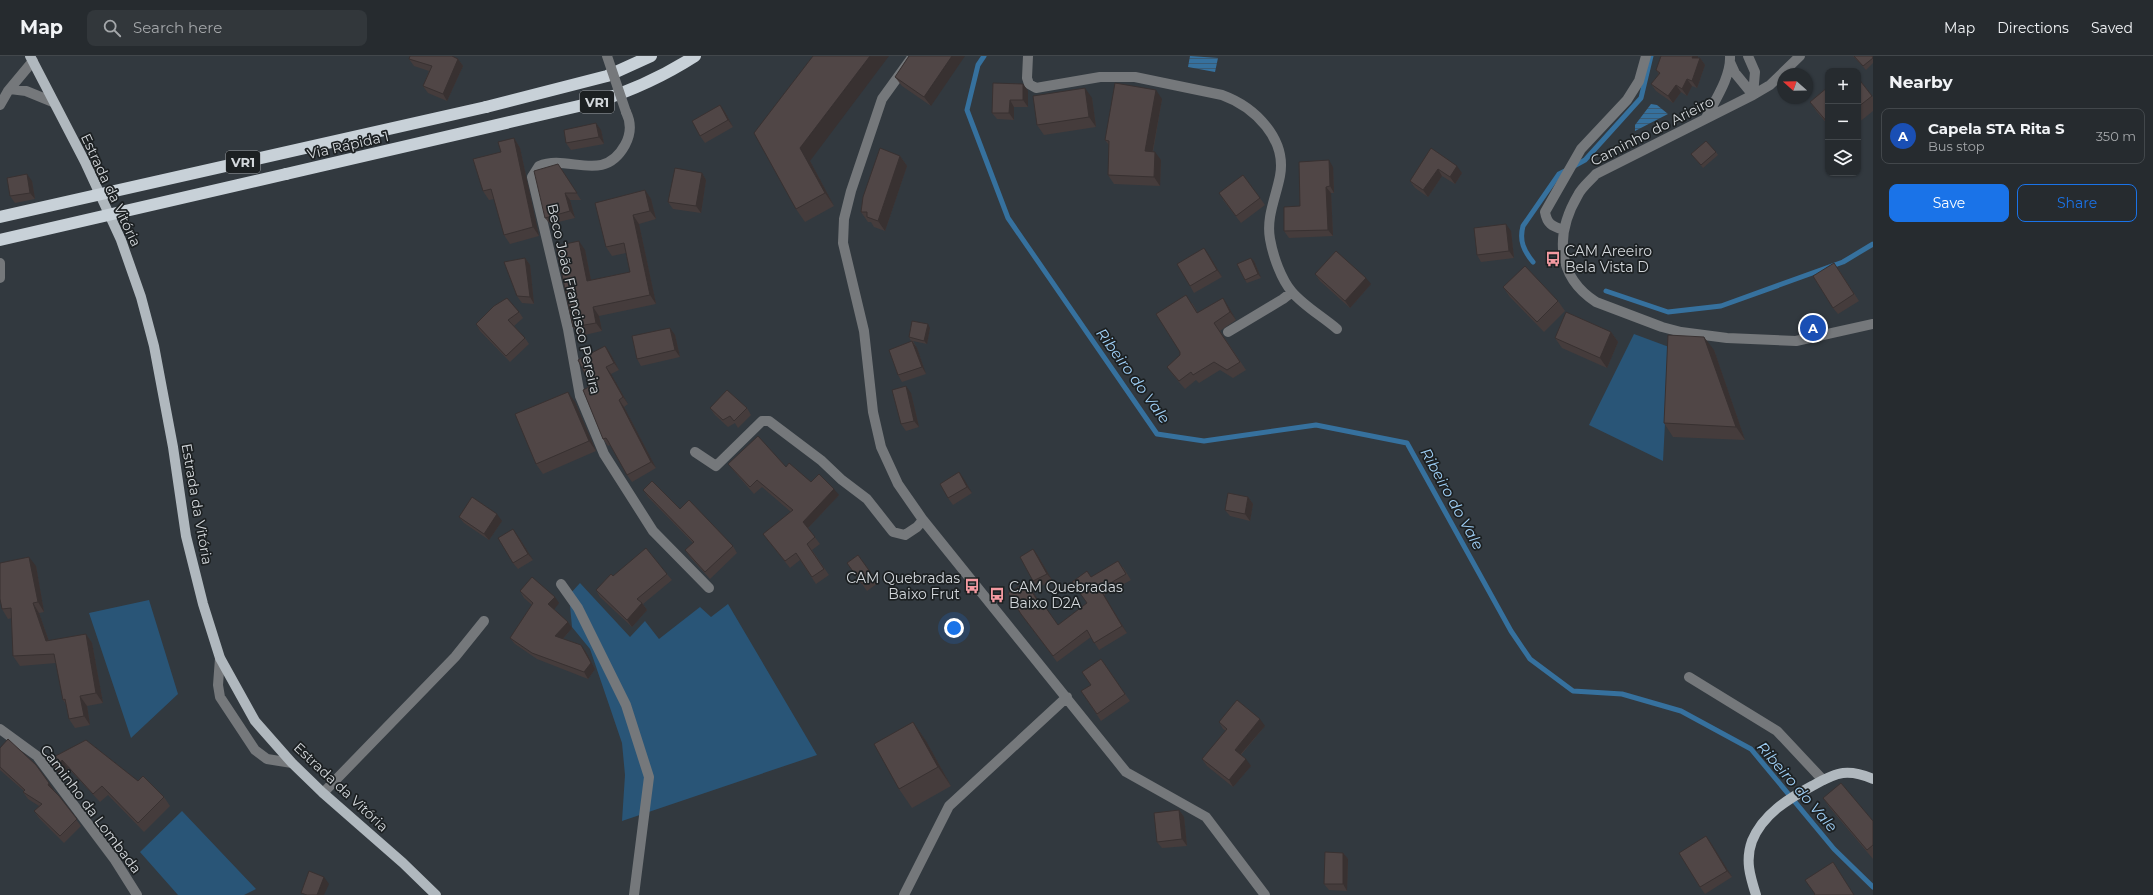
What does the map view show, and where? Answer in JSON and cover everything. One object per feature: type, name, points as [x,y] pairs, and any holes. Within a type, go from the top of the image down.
[{"type":"highway","name":"Via Rápida 1","points":[[0,217],[486,107],[592,80],[628,68],[652,56]]},
{"type":"highway","name":"Via Rápida 1","points":[[0,240],[490,127],[617,95],[658,78],[695,56]]},
{"type":"main road","name":"Estrada da Vitória","points":[[31,59],[85,162],[121,240],[141,297],[154,346],[173,447],[186,536],[203,604],[220,658],[255,721],[292,763],[323,793],[403,863],[436,895]]},
{"type":"main road","points":[[1756,895],[1748,870],[1748,857],[1752,841],[1761,824],[1784,802],[1822,780],[1843,773],[1863,775],[1873,779]]},
{"type":"street","name":"Beco João Francisco Pereira","points":[[607,56],[626,112],[630,133],[620,153],[610,161],[591,167],[553,161],[539,166],[532,177],[538,208],[568,329],[580,396],[604,454],[653,532],[709,588]]},
{"type":"street","points":[[913,56],[882,99],[851,191],[844,219],[843,244],[864,331],[874,412],[881,447],[898,484],[923,520],[1067,697],[1089,728],[1126,772],[1206,817],[1265,895]]},
{"type":"street","points":[[1028,56],[1027,78],[1029,84],[1036,88],[1100,77],[1135,76],[1222,95],[1234,99],[1258,115],[1277,144],[1282,158],[1280,176],[1271,211],[1270,238],[1275,257],[1292,292],[1337,329]]},
{"type":"street","points":[[1563,230],[1552,226],[1546,221],[1545,212],[1581,149],[1627,100],[1639,81],[1646,56]]},
{"type":"street","points":[[1748,56],[1755,72],[1753,96]]},
{"type":"street","name":"Caminho do Arieiro","points":[[1800,56],[1770,85],[1753,96],[1706,118],[1596,174],[1578,194],[1563,230],[1562,246],[1565,264],[1576,285],[1585,295],[1596,302],[1662,327],[1681,332],[1727,338],[1796,341],[1873,324]]},
{"type":"street","points":[[0,105],[31,59]]},
{"type":"street","points":[[1730,59],[1735,73],[1753,96]]},
{"type":"street","points":[[1706,118],[1719,91],[1730,59]]},
{"type":"street","points":[[10,89],[26,91],[53,102]]},
{"type":"street","points":[[0,263],[0,278]]},
{"type":"street","points":[[1228,332],[1292,292]]},
{"type":"street","points":[[696,452],[716,466],[762,421],[769,421],[822,461],[842,480],[867,499],[893,532],[905,535],[917,527],[923,520]]},
{"type":"street","points":[[561,584],[578,608],[626,705],[649,777],[634,895]]},
{"type":"street","points":[[323,793],[455,657],[484,621]]},
{"type":"street","points":[[220,658],[218,685],[220,697],[255,750],[267,759],[292,763]]},
{"type":"street","points":[[1689,677],[1777,731],[1822,780]]},
{"type":"street","points":[[904,895],[949,806],[1067,697]]},
{"type":"street","name":"Caminho da Lombada","points":[[0,729],[37,756],[115,860],[137,895]]},
{"type":"shaded area","points":[[1190,56],[1218,58],[1215,72],[1188,67]]},
{"type":"shaded area","points":[[1651,104],[1657,105],[1668,114],[1635,131],[1635,125]]},
{"type":"shaded area","points":[[1634,334],[1669,347],[1663,461],[1589,425]]},
{"type":"shaded area","points":[[580,583],[630,637],[645,621],[659,639],[700,607],[711,617],[728,604],[817,755],[622,821],[625,775],[622,743],[590,649],[572,627],[569,595]]},
{"type":"shaded area","points":[[149,600],[178,694],[131,738],[89,613]]},
{"type":"shaded area","points":[[182,811],[256,889],[244,895],[178,895],[140,852]]},
{"type":"building","points":[[410,56],[452,56],[458,59],[443,94],[423,86],[432,66],[409,59]]},
{"type":"building","points":[[813,56],[870,56],[800,148],[825,193],[796,209],[754,133]]},
{"type":"building","points":[[909,56],[952,56],[924,97],[895,77]]},
{"type":"building","points":[[1661,56],[1693,56],[1692,58],[1700,58],[1692,81],[1687,79],[1682,89],[1676,85],[1668,96],[1651,84],[1660,73],[1656,70]]},
{"type":"building","points":[[1854,56],[1872,56],[1873,58],[1863,66]]},
{"type":"building","points":[[1861,82],[1872,96],[1861,105]]},
{"type":"building","points":[[993,83],[1023,84],[1023,100],[1010,100],[1009,113],[992,113]]},
{"type":"building","points":[[1115,83],[1156,90],[1145,151],[1155,152],[1154,177],[1108,175],[1109,141],[1105,140]]},
{"type":"building","points":[[1085,88],[1089,117],[1037,125],[1033,96]]},
{"type":"building","points":[[1825,90],[1825,120],[1812,104],[1813,104],[1813,100]]},
{"type":"building","points":[[720,105],[728,120],[700,136],[692,121]]},
{"type":"building","points":[[596,123],[599,137],[566,143],[564,130]]},
{"type":"building","points":[[514,138],[533,227],[504,235],[491,189],[483,191],[473,159],[501,152],[498,142]]},
{"type":"building","points":[[1706,141],[1716,152],[1701,165],[1691,154]]},
{"type":"building","points":[[880,148],[900,156],[878,221],[867,217],[867,212],[861,212],[863,197]]},
{"type":"building","points":[[1431,148],[1457,166],[1450,177],[1438,169],[1423,190],[1410,181]]},
{"type":"building","points":[[1329,160],[1330,186],[1326,187],[1328,230],[1284,231],[1284,207],[1300,206],[1299,162]]},
{"type":"building","points":[[558,164],[577,193],[565,193],[570,211],[545,218],[534,171]]},
{"type":"building","points":[[675,168],[702,173],[696,206],[668,202]]},
{"type":"building","points":[[27,174],[30,193],[10,196],[7,178]]},
{"type":"building","points":[[1243,175],[1260,198],[1236,216],[1219,193]]},
{"type":"building","points":[[645,190],[650,211],[633,215],[650,295],[593,307],[596,323],[573,327],[556,246],[579,241],[587,281],[630,272],[624,243],[606,247],[595,203]]},
{"type":"building","points":[[1506,224],[1509,251],[1477,255],[1474,228]]},
{"type":"building","points":[[1204,248],[1217,270],[1190,286],[1177,264]]},
{"type":"building","points":[[1336,251],[1366,278],[1345,301],[1315,274]]},
{"type":"building","points":[[525,258],[530,297],[517,296],[504,262]]},
{"type":"building","points":[[1251,258],[1258,274],[1245,280],[1237,264]]},
{"type":"building","points":[[1834,263],[1854,294],[1833,308],[1813,276]]},
{"type":"building","points":[[1525,266],[1558,301],[1537,322],[1503,287]]},
{"type":"building","points":[[1186,295],[1197,313],[1223,298],[1230,312],[1214,323],[1240,362],[1227,370],[1214,362],[1193,375],[1191,372],[1179,381],[1167,367],[1180,355],[1180,352],[1156,314]]},
{"type":"building","points":[[507,298],[519,312],[508,320],[525,338],[506,356],[476,324],[494,306]]},
{"type":"building","points":[[1566,312],[1611,332],[1600,358],[1555,338]]},
{"type":"building","points":[[912,321],[928,324],[924,341],[909,337]]},
{"type":"building","points":[[670,328],[675,350],[637,359],[632,336]]},
{"type":"building","points":[[1668,335],[1704,337],[1736,427],[1664,423]]},
{"type":"building","points":[[912,341],[922,367],[898,375],[889,350]]},
{"type":"building","points":[[605,346],[614,363],[606,367],[623,397],[619,400],[651,462],[627,475],[606,438],[603,439],[583,390],[589,387],[588,385],[590,384],[578,360]]},
{"type":"building","points":[[906,386],[914,421],[901,424],[892,390]]},
{"type":"building","points":[[727,390],[747,408],[734,421],[730,416],[723,420],[710,408]]},
{"type":"building","points":[[568,392],[589,441],[536,464],[515,414]]},
{"type":"building","points":[[758,436],[786,467],[789,463],[811,482],[819,474],[834,489],[803,522],[815,537],[807,544],[824,569],[812,577],[796,553],[785,561],[763,534],[793,510],[757,480],[750,487],[728,464]]},
{"type":"building","points":[[959,472],[967,487],[948,498],[940,484]]},
{"type":"building","points":[[652,481],[680,509],[689,500],[733,546],[705,572],[685,550],[694,542],[643,490]]},
{"type":"building","points":[[1228,493],[1248,497],[1245,514],[1225,510]]},
{"type":"building","points":[[472,497],[497,514],[484,534],[459,517]]},
{"type":"building","points":[[513,529],[528,554],[513,563],[498,538]]},
{"type":"building","points":[[646,548],[667,574],[637,599],[642,603],[627,620],[596,590],[611,574],[613,576]]},
{"type":"building","points":[[1033,549],[1047,574],[1033,581],[1020,557]]},
{"type":"building","points":[[858,555],[873,576],[862,584],[847,563]]},
{"type":"building","points":[[29,557],[38,602],[33,603],[46,641],[86,634],[96,693],[80,696],[84,716],[69,719],[65,699],[63,700],[54,654],[13,656],[11,608],[2,609],[0,599],[0,563]]},
{"type":"building","points":[[1118,561],[1126,574],[1100,589],[1122,626],[1094,643],[1087,630],[1053,656],[1021,614],[1008,593],[1026,582],[1043,610],[1046,608],[1058,625],[1087,603],[1072,582],[1087,571],[1091,577]]},
{"type":"building","points":[[532,577],[555,597],[548,604],[568,622],[555,636],[581,645],[591,663],[584,672],[532,653],[510,638],[533,603],[520,591]]},
{"type":"building","points":[[1101,659],[1125,694],[1097,714],[1081,691],[1091,685],[1082,672]]},
{"type":"building","points":[[1237,700],[1260,719],[1235,750],[1246,759],[1229,780],[1202,759],[1227,729],[1219,722]]},
{"type":"building","points":[[913,722],[938,767],[899,789],[874,744]]},
{"type":"building","points":[[8,739],[36,765],[49,783],[48,785],[59,796],[77,819],[60,836],[34,811],[42,804],[23,792],[25,790],[0,767],[0,748]]},
{"type":"building","points":[[86,740],[138,781],[143,776],[164,797],[138,823],[102,786],[93,794],[62,760],[56,769],[48,760]]},
{"type":"building","points":[[1841,783],[1873,821],[1873,845],[1867,850],[1823,798]]},
{"type":"building","points":[[1179,810],[1182,839],[1157,842],[1154,813]]},
{"type":"building","points":[[1706,836],[1727,871],[1700,887],[1679,853]]},
{"type":"building","points":[[1325,852],[1343,853],[1343,884],[1324,884]]},
{"type":"building","points":[[1833,862],[1854,895],[1814,895],[1815,894],[1805,880]]},
{"type":"building","points":[[309,871],[324,877],[317,895],[307,895],[301,893]]},
{"type":"waterway","name":"Ribeiro do Vale","points":[[984,56],[978,65],[967,110],[1008,218],[1157,434],[1204,441],[1316,425],[1407,443],[1511,631],[1530,659],[1573,691],[1622,694],[1681,711],[1751,749],[1834,849],[1873,887]]},
{"type":"waterway","points":[[1574,166],[1585,160],[1641,98],[1651,56]]},
{"type":"waterway","points":[[1533,262],[1523,246],[1523,226],[1559,174],[1567,170]]},
{"type":"waterway","points":[[1606,291],[1668,312],[1721,306],[1843,262],[1873,244]]},
{"type":"place","name":"CAM Areeiro Bela Vista D","points":[[1553,259]]},
{"type":"place","name":"Capela STA Rita S","points":[[1813,328]]},
{"type":"place","name":"CAM Quebradas Baixo Frut","points":[[972,586]]},
{"type":"place","name":"CAM Quebradas Baixo D2A","points":[[997,595]]}]
